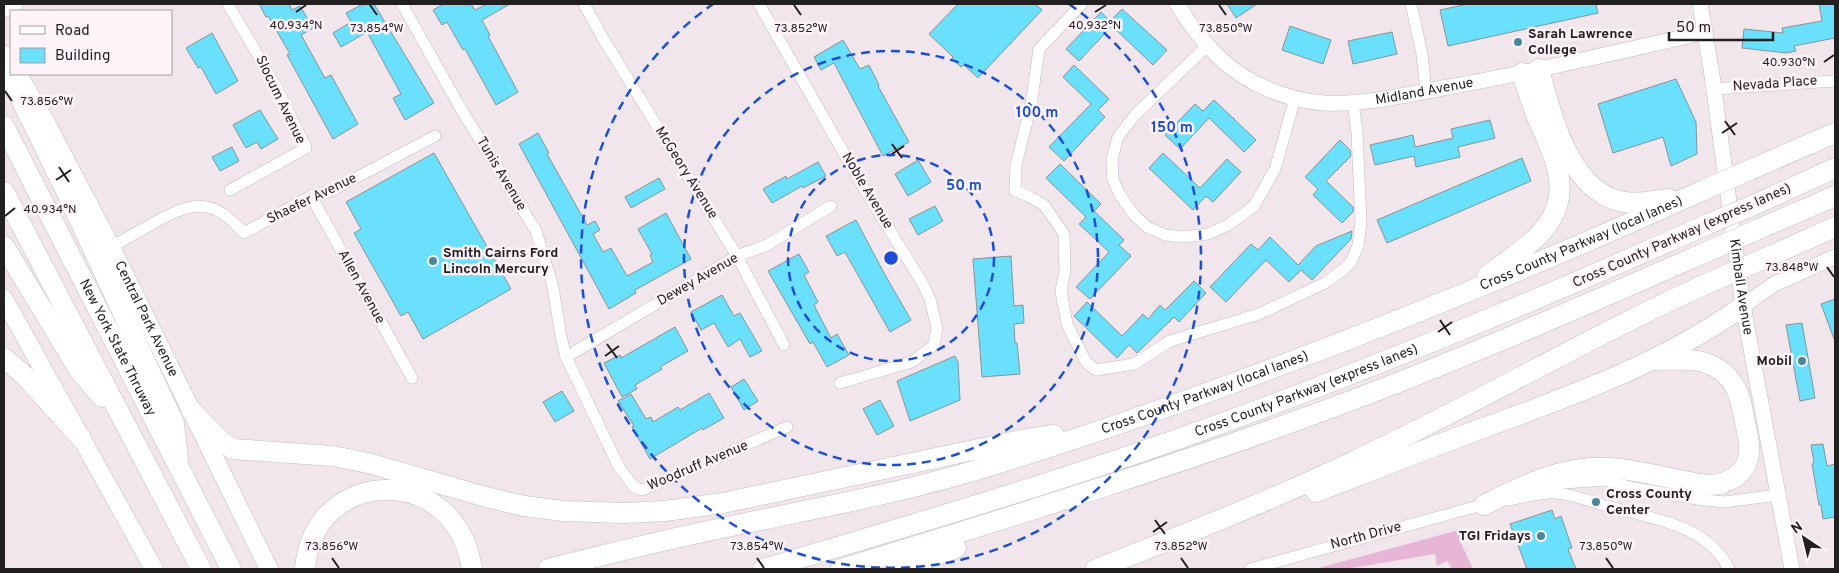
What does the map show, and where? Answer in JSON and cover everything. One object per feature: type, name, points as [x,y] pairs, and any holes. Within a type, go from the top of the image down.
[{"type":"highway","points":[[4,56],[9,76],[66,191],[174,424],[179,471]]},
{"type":"highway","points":[[1531,71],[1567,152],[1581,173],[1602,194],[1625,202],[1644,202],[1696,194]]},
{"type":"highway","points":[[1467,292],[1537,237],[1551,218],[1559,198],[1560,178],[1556,159],[1530,100],[1531,71]]},
{"type":"highway","name":"New York State Thruway","points":[[4,126],[230,569]]},
{"type":"highway","name":"Cross County Parkway (local lanes)","points":[[548,569],[723,528],[829,507],[919,486],[1008,460],[1112,426],[1227,386],[1467,292],[1835,133]]},
{"type":"highway","name":"Cross County Parkway (express lanes)","points":[[763,569],[1034,487],[1178,439],[1297,396],[1541,297],[1835,168]]},
{"type":"highway","name":"New York State Thruway","points":[[4,192],[201,569]]},
{"type":"highway","name":"Cross County Parkway (express lanes)","points":[[841,569],[986,526],[1163,468],[1352,400],[1424,372],[1835,196]]},
{"type":"highway","points":[[1096,569],[1200,528],[1355,460],[1609,331],[1715,280],[1835,227]]},
{"type":"highway","points":[[4,246],[79,370],[123,421]]},
{"type":"highway","points":[[1200,528],[1301,498],[1423,450],[1569,397],[1652,360],[1721,321],[1743,306]]},
{"type":"highway","points":[[4,358],[25,376],[81,438]]},
{"type":"highway","points":[[1484,505],[1539,479],[1578,470],[1611,468],[1708,485],[1723,483],[1738,475],[1747,462],[1750,452],[1739,394],[1732,381],[1720,370],[1706,363],[1652,360]]},
{"type":"highway","points":[[191,410],[222,442],[232,448],[333,456],[368,463],[524,506],[563,511],[617,513],[665,511],[723,503],[1021,440],[1112,426]]},
{"type":"highway","points":[[897,569],[998,533],[1163,468]]},
{"type":"highway","points":[[305,569],[312,538],[326,517],[335,508],[352,498],[382,490],[415,495],[427,500],[443,511],[456,525],[462,536],[467,546],[472,569]]},
{"type":"main road","points":[[4,50],[10,62]]},
{"type":"main road","name":"Central Park Avenue","points":[[18,75],[45,121],[111,247],[269,569]]},
{"type":"main road","points":[[4,299],[154,569]]},
{"type":"street","points":[[4,10],[15,4]]},
{"type":"street","name":"Slocum Avenue","points":[[228,4],[278,90],[306,148],[230,190]]},
{"type":"street","name":"Tunis Avenue","points":[[402,4],[461,109],[536,232],[553,287],[566,357]]},
{"type":"street","name":"McGeory Avenue","points":[[584,4],[604,40],[737,256],[784,346]]},
{"type":"street","name":"Noble Avenue","points":[[759,4],[862,185],[923,284],[930,299],[938,328],[934,345],[912,362],[840,383]]},
{"type":"street","points":[[1082,4],[1039,49],[1031,105],[1016,165],[1015,191],[1044,205],[1064,234],[1065,270],[1061,291],[1067,324],[1086,362],[1096,370],[1134,364],[1170,342],[1259,314],[1325,283],[1343,270],[1350,262],[1358,246],[1361,222],[1357,133],[1353,102]]},
{"type":"street","name":"Midland Avenue","points":[[1177,4],[1195,32],[1228,65],[1269,90],[1295,98],[1325,103],[1353,102],[1426,91],[1531,71],[1705,32]]},
{"type":"street","points":[[1411,4],[1422,54],[1426,91]]},
{"type":"street","name":"Kimball Avenue","points":[[1700,4],[1714,88],[1743,306],[1792,569]]},
{"type":"street","points":[[1207,46],[1135,114],[1118,137],[1112,159],[1113,180],[1120,195],[1134,215],[1147,227],[1165,235],[1182,237],[1208,234],[1228,225],[1254,206],[1275,169],[1295,98]]},
{"type":"street","name":"Nevada Place","points":[[1714,88],[1835,80]]},
{"type":"street","name":"Shaefer Avenue","points":[[111,247],[174,212],[188,207],[203,206],[217,210],[234,221],[244,232],[310,196],[330,191],[435,136]]},
{"type":"street","name":"Allen Avenue","points":[[310,196],[412,378]]},
{"type":"street","name":"Dewey Avenue","points":[[566,357],[737,256],[767,245],[831,206]]},
{"type":"street","points":[[1743,306],[1774,284],[1835,257]]},
{"type":"street","name":"Woodruff Avenue","points":[[566,357],[619,467],[634,488],[642,490],[787,428]]},
{"type":"street","name":"North Drive","points":[[1250,569],[1484,505],[1542,486],[1605,480],[1629,487],[1714,502],[1778,495]]},
{"type":"street","name":"North Drive","points":[[1484,505],[1542,493],[1574,496],[1638,513],[1691,532],[1711,546],[1722,558],[1728,569]]},
{"type":"shaded area","points":[[1459,530],[1464,531],[1467,535],[1459,539],[1473,569],[1452,569],[1447,561],[1437,566],[1435,554],[1346,569],[1315,569]]},
{"type":"building","points":[[259,4],[289,4],[292,10],[300,6],[313,28],[301,35],[325,78],[331,75],[358,124],[333,139],[287,55],[290,54]]},
{"type":"building","points":[[363,4],[374,4],[434,103],[405,120],[393,98],[401,94],[367,32],[341,47],[333,33],[351,22],[346,13]]},
{"type":"building","points":[[443,4],[471,4],[475,10],[487,4],[510,4],[482,20],[490,35],[488,36],[518,92],[496,105],[465,49],[463,50],[447,22],[442,25],[433,10]]},
{"type":"building","points":[[958,4],[1035,4],[1042,10],[978,78],[964,65],[961,67],[952,59],[953,57],[929,34]]},
{"type":"building","points":[[1227,4],[1257,4],[1236,18]]},
{"type":"building","points":[[1468,4],[1596,4],[1598,13],[1448,46],[1440,10]]},
{"type":"building","points":[[1819,4],[1835,4],[1835,38],[1794,46],[1796,51],[1786,53],[1742,48],[1744,29],[1783,33],[1782,28],[1822,21]]},
{"type":"building","points":[[1122,9],[1167,50],[1153,65],[1112,26],[1079,61],[1066,49],[1101,12],[1110,21]]},
{"type":"building","points":[[1290,26],[1331,40],[1323,64],[1282,50]]},
{"type":"building","points":[[1392,32],[1397,54],[1353,64],[1348,41]]},
{"type":"building","points":[[212,33],[238,81],[216,94],[201,67],[198,68],[186,48]]},
{"type":"building","points":[[843,40],[860,69],[869,65],[878,86],[909,142],[883,156],[834,63],[821,70],[814,57]]},
{"type":"building","points":[[1074,65],[1109,99],[1098,110],[1105,117],[1064,161],[1049,147],[1091,104],[1063,77]]},
{"type":"building","points":[[1676,79],[1696,122],[1697,154],[1671,166],[1663,137],[1613,153],[1598,104]]},
{"type":"building","points":[[1214,100],[1256,140],[1244,152],[1209,118],[1180,149],[1165,135],[1195,104],[1203,111]]},
{"type":"building","points":[[260,110],[278,139],[261,149],[257,142],[246,148],[233,125]]},
{"type":"building","points":[[1490,120],[1495,138],[1458,147],[1460,157],[1416,167],[1414,156],[1375,165],[1370,145],[1413,135],[1415,147],[1453,138],[1451,129]]},
{"type":"building","points":[[538,133],[549,153],[547,154],[587,225],[595,221],[600,230],[593,234],[603,252],[611,248],[627,276],[653,262],[650,255],[652,254],[638,229],[666,213],[691,259],[635,290],[636,293],[609,309],[519,144]]},
{"type":"building","points":[[1340,140],[1350,150],[1351,156],[1326,181],[1353,207],[1353,212],[1342,223],[1313,195],[1318,189],[1305,177]]},
{"type":"building","points":[[232,147],[239,161],[220,171],[212,157]]},
{"type":"building","name":"Smith Cairns Ford Lincoln Mercury","points":[[434,153],[511,289],[423,339],[408,312],[401,316],[354,233],[361,229],[346,202]]},
{"type":"building","points":[[1163,153],[1200,188],[1227,159],[1241,172],[1213,202],[1206,196],[1193,210],[1149,168]]},
{"type":"building","points":[[1522,158],[1531,181],[1387,243],[1377,220]]},
{"type":"building","points":[[918,160],[931,182],[908,196],[895,174]]},
{"type":"building","points":[[818,162],[826,176],[803,188],[802,186],[772,203],[763,189],[786,176],[787,179]]},
{"type":"building","points":[[1060,164],[1101,204],[1094,211],[1124,240],[1119,245],[1131,256],[1090,299],[1076,287],[1109,252],[1079,224],[1086,217],[1046,178]]},
{"type":"building","points":[[659,178],[665,189],[631,208],[625,197]]},
{"type":"building","points":[[935,206],[943,221],[918,235],[909,219]]},
{"type":"building","points":[[856,220],[911,320],[890,332],[845,252],[837,256],[826,236]]},
{"type":"building","points":[[1352,231],[1351,239],[1312,280],[1301,270],[1289,282],[1266,260],[1226,302],[1210,287],[1251,244],[1258,250],[1270,237],[1298,265],[1316,246]]},
{"type":"building","points":[[799,254],[809,272],[804,275],[818,302],[814,305],[831,338],[837,334],[849,355],[827,367],[813,342],[810,344],[768,271]]},
{"type":"building","points":[[1011,256],[1014,306],[1023,305],[1024,323],[1014,324],[1020,374],[982,377],[973,259]]},
{"type":"building","points":[[1194,281],[1206,293],[1179,322],[1174,317],[1137,353],[1129,345],[1117,358],[1074,316],[1087,302],[1122,336],[1143,314],[1148,319],[1160,305],[1165,310]]},
{"type":"building","points":[[722,295],[734,316],[740,313],[762,351],[750,357],[740,339],[728,347],[714,323],[701,330],[691,312]]},
{"type":"building","points":[[1835,299],[1835,338],[1834,339],[1821,304]]},
{"type":"building","points":[[1802,323],[1815,398],[1800,401],[1786,325]]},
{"type":"building","points":[[675,327],[688,351],[660,367],[662,369],[635,385],[637,389],[622,397],[604,363],[620,355],[621,358]]},
{"type":"building","points":[[955,356],[958,362],[960,400],[910,421],[897,381]]},
{"type":"building","points":[[744,379],[758,401],[744,410],[731,387]]},
{"type":"building","points":[[562,391],[574,411],[555,422],[543,402]]},
{"type":"building","points":[[709,393],[724,418],[703,430],[702,428],[650,459],[632,427],[634,426],[618,401],[631,394],[646,419],[651,417],[653,422],[678,407],[680,410]]},
{"type":"building","points":[[880,400],[894,426],[877,435],[863,409]]},
{"type":"building","points":[[1823,444],[1827,466],[1835,464],[1835,517],[1823,519],[1812,464],[1814,463],[1811,445]]},
{"type":"building","name":"TGI Fridays","points":[[1552,510],[1555,519],[1561,516],[1572,548],[1568,549],[1576,569],[1527,569],[1510,524]]},
{"type":"place","name":"Sarah Lawrence College","points":[[1518,42]]},
{"type":"place","name":"Smith Cairns Ford Lincoln Mercury","points":[[433,261]]},
{"type":"place","name":"Mobil","points":[[1802,361]]},
{"type":"place","name":"Cross County Center","points":[[1596,502]]},
{"type":"place","name":"TGI Fridays","points":[[1541,536]]}]
